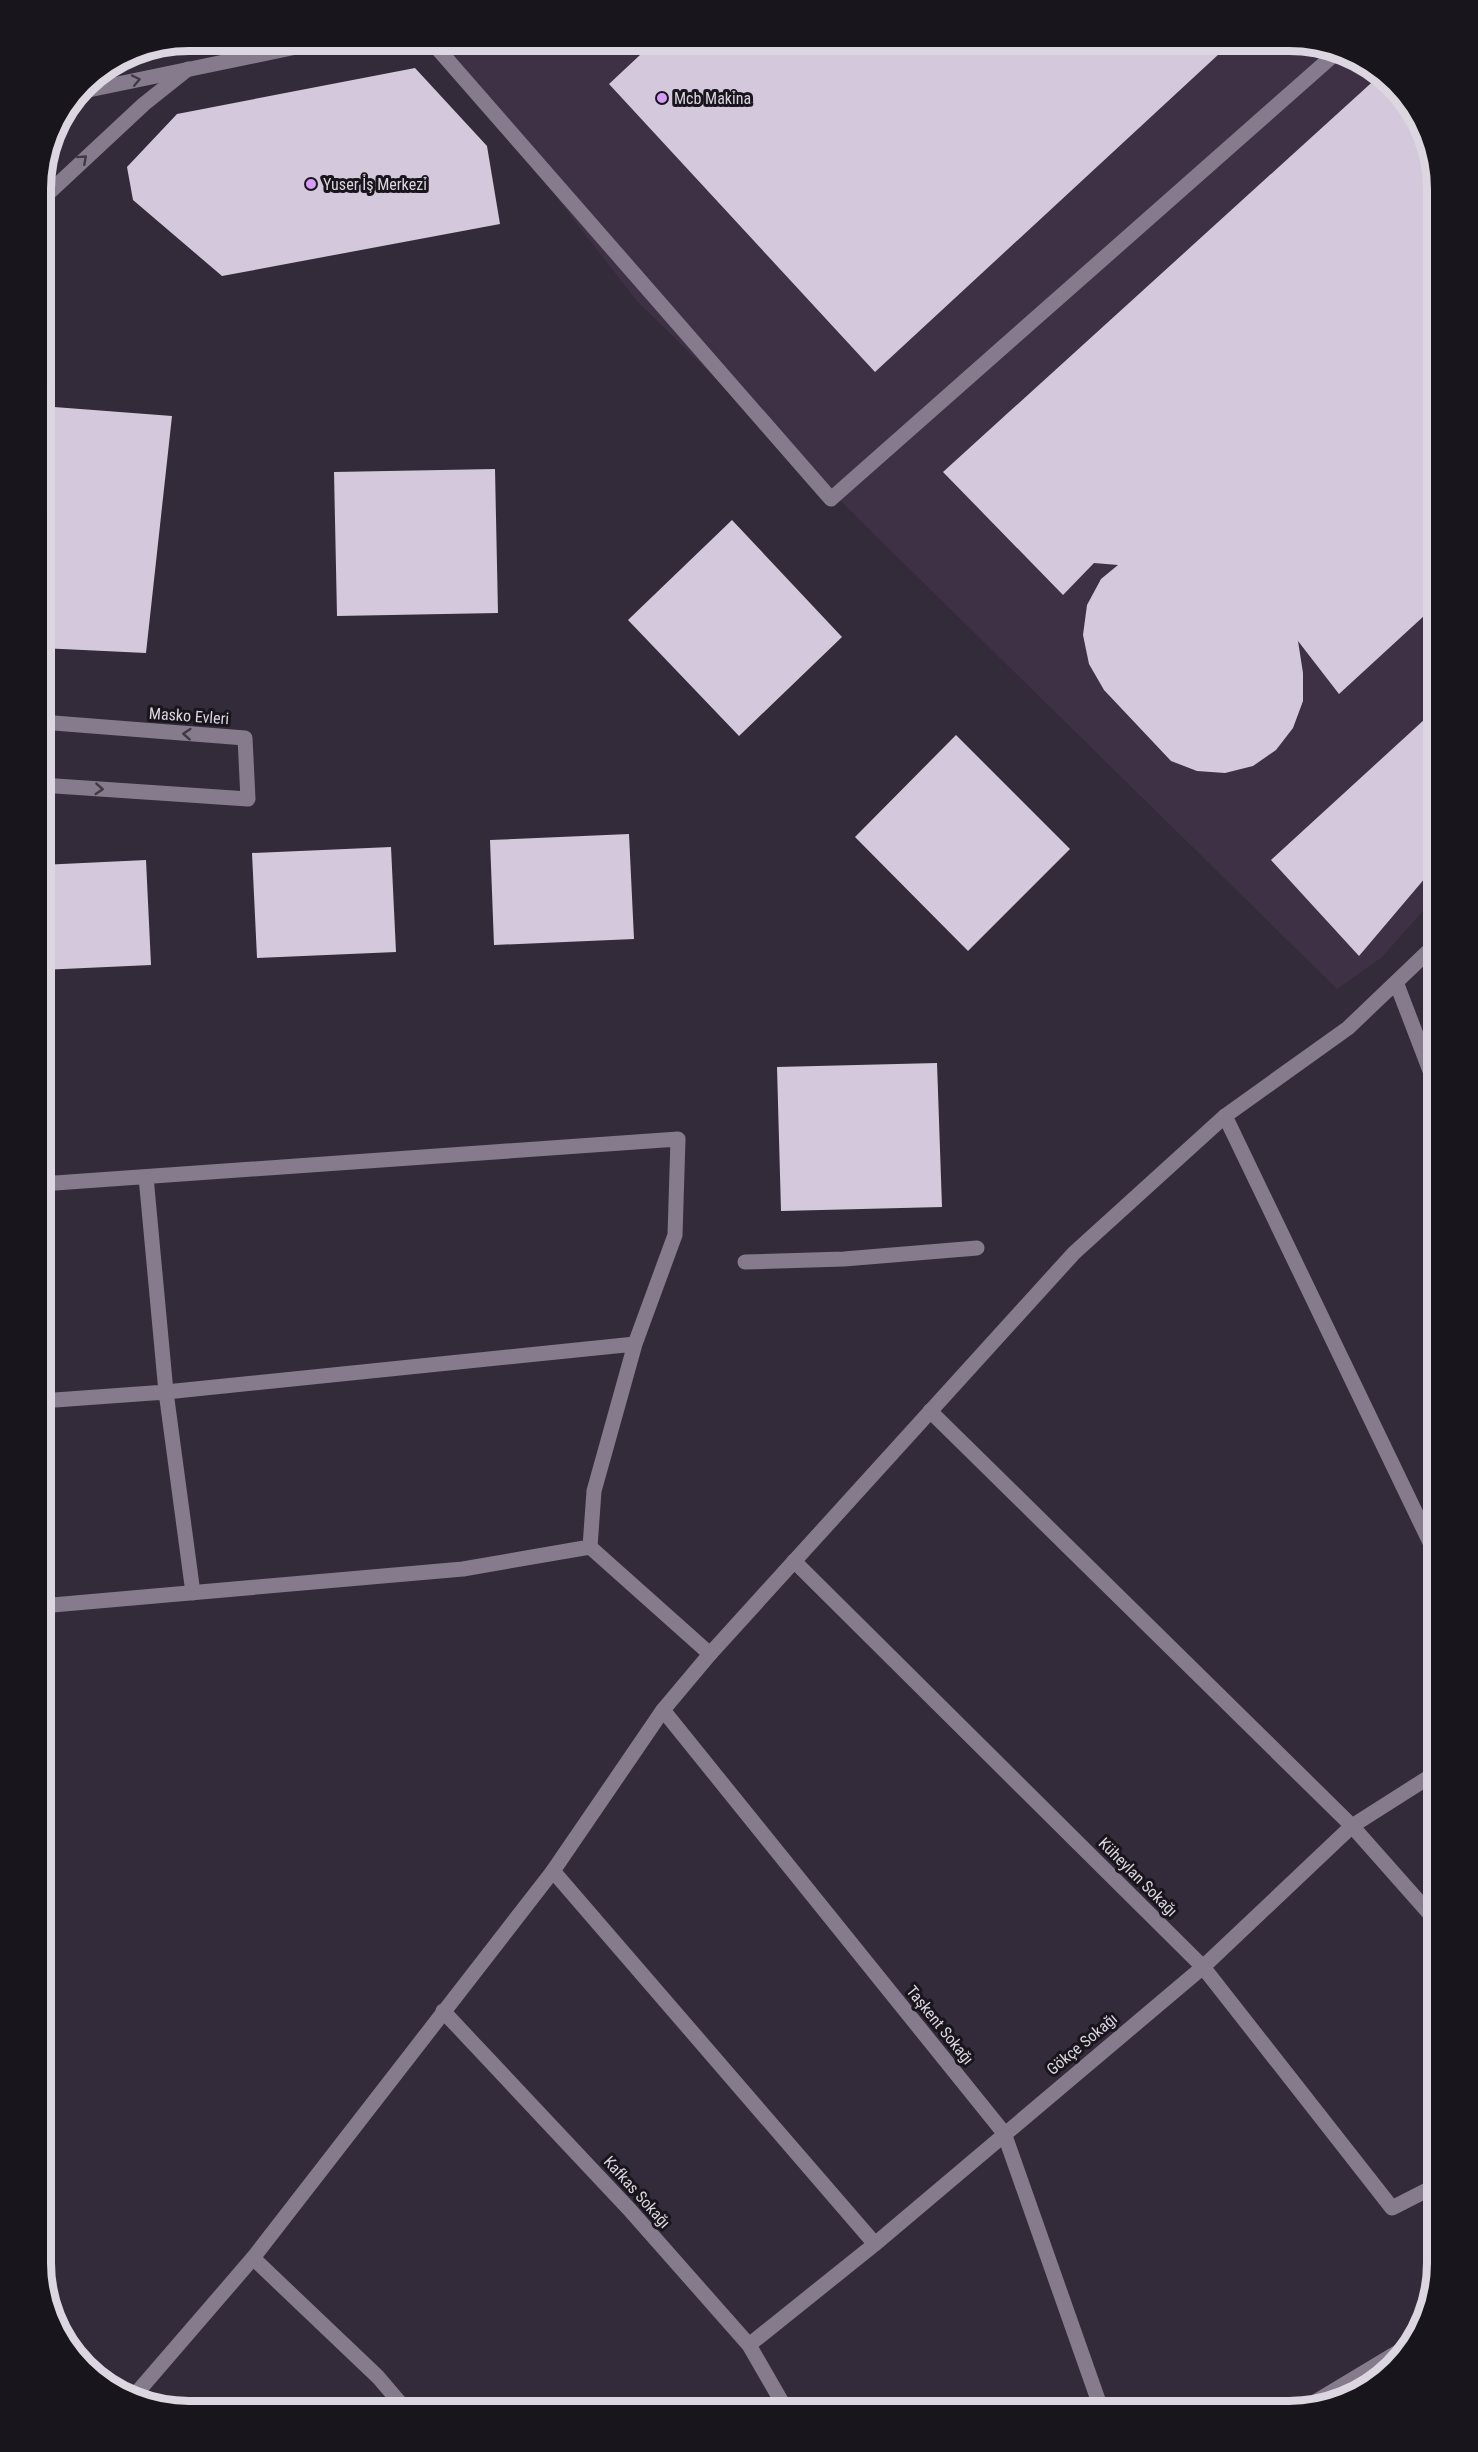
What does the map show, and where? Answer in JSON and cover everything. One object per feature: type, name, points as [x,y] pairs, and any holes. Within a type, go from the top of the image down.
[{"type":"street","points":[[94,89],[273,51]]},
{"type":"street","points":[[440,51],[831,499],[1331,57]]},
{"type":"street","points":[[51,191],[144,104],[188,69]]},
{"type":"street","name":"Masko Evleri","points":[[51,723],[245,738],[248,799],[51,786]]},
{"type":"street","points":[[138,2391],[253,2258],[553,1871],[663,1710],[710,1654],[1074,1253],[1225,1116],[1348,1028],[1427,953]]},
{"type":"street","points":[[1396,982],[1427,1063]]},
{"type":"street","points":[[1225,1116],[1427,1536]]},
{"type":"street","points":[[51,1183],[678,1139],[675,1235],[634,1344],[594,1491],[590,1547]]},
{"type":"street","points":[[146,1177],[166,1392],[193,1593]]},
{"type":"street","points":[[745,1262],[844,1259],[977,1248]]},
{"type":"street","points":[[51,1400],[166,1392],[634,1344]]},
{"type":"street","points":[[930,1411],[1352,1826],[1427,1911]]},
{"type":"street","points":[[51,1605],[463,1569],[590,1547]]},
{"type":"street","points":[[590,1547],[710,1654]]},
{"type":"street","name":"Küheylan Sokağı","points":[[794,1561],[1203,1967],[1392,2208],[1427,2190]]},
{"type":"street","name":"Taşkent Sokağı","points":[[663,1710],[1004,2133],[1098,2401]]},
{"type":"street","name":"Gökçe Sokağı","points":[[749,2345],[875,2244],[1203,1967],[1352,1826],[1427,1778]]},
{"type":"street","points":[[553,1871],[875,2244]]},
{"type":"street","name":"Kafkas Sokağı","points":[[443,2010],[629,2208],[749,2345],[781,2401]]},
{"type":"street","points":[[253,2258],[378,2377],[398,2401]]},
{"type":"street","points":[[1325,2396],[1390,2357]]},
{"type":"shaded area","points":[[443,51],[1298,51],[1334,58],[1366,74],[1393,98],[1404,112],[1420,144],[1426,171],[1427,906],[1382,957],[1337,989],[637,301]]},
{"type":"building","points":[[644,51],[1222,51],[875,372],[609,84]]},
{"type":"building","name":"Yuser İş Merkezi","points":[[415,68],[487,146],[500,224],[222,276],[133,200],[127,167],[177,114]]},
{"type":"building","points":[[1374,80],[1393,98],[1413,128],[1420,144],[1426,171],[1427,613],[1339,694],[1298,641],[1303,673],[1303,701],[1293,728],[1276,750],[1253,766],[1225,773],[1197,771],[1171,761],[1104,690],[1089,664],[1083,635],[1087,605],[1101,579],[1118,565],[1094,563],[1063,595],[943,472]]},
{"type":"building","points":[[51,407],[172,416],[146,653],[51,648]]},
{"type":"building","points":[[495,469],[498,613],[337,616],[334,472]]},
{"type":"building","points":[[732,520],[842,637],[739,736],[628,620]]},
{"type":"building","points":[[1427,717],[1427,876],[1359,956],[1271,860]]},
{"type":"building","points":[[956,735],[1070,849],[968,951],[855,837]]},
{"type":"building","points":[[629,834],[634,939],[494,945],[490,840]]},
{"type":"building","points":[[391,847],[396,952],[257,958],[252,853]]},
{"type":"building","points":[[146,860],[151,965],[51,970],[51,865]]},
{"type":"building","points":[[937,1063],[942,1207],[781,1211],[777,1067]]},
{"type":"place","name":"Mcb Makina","points":[[662,98]]},
{"type":"place","name":"Yuser İş Merkezi","points":[[311,184]]}]
